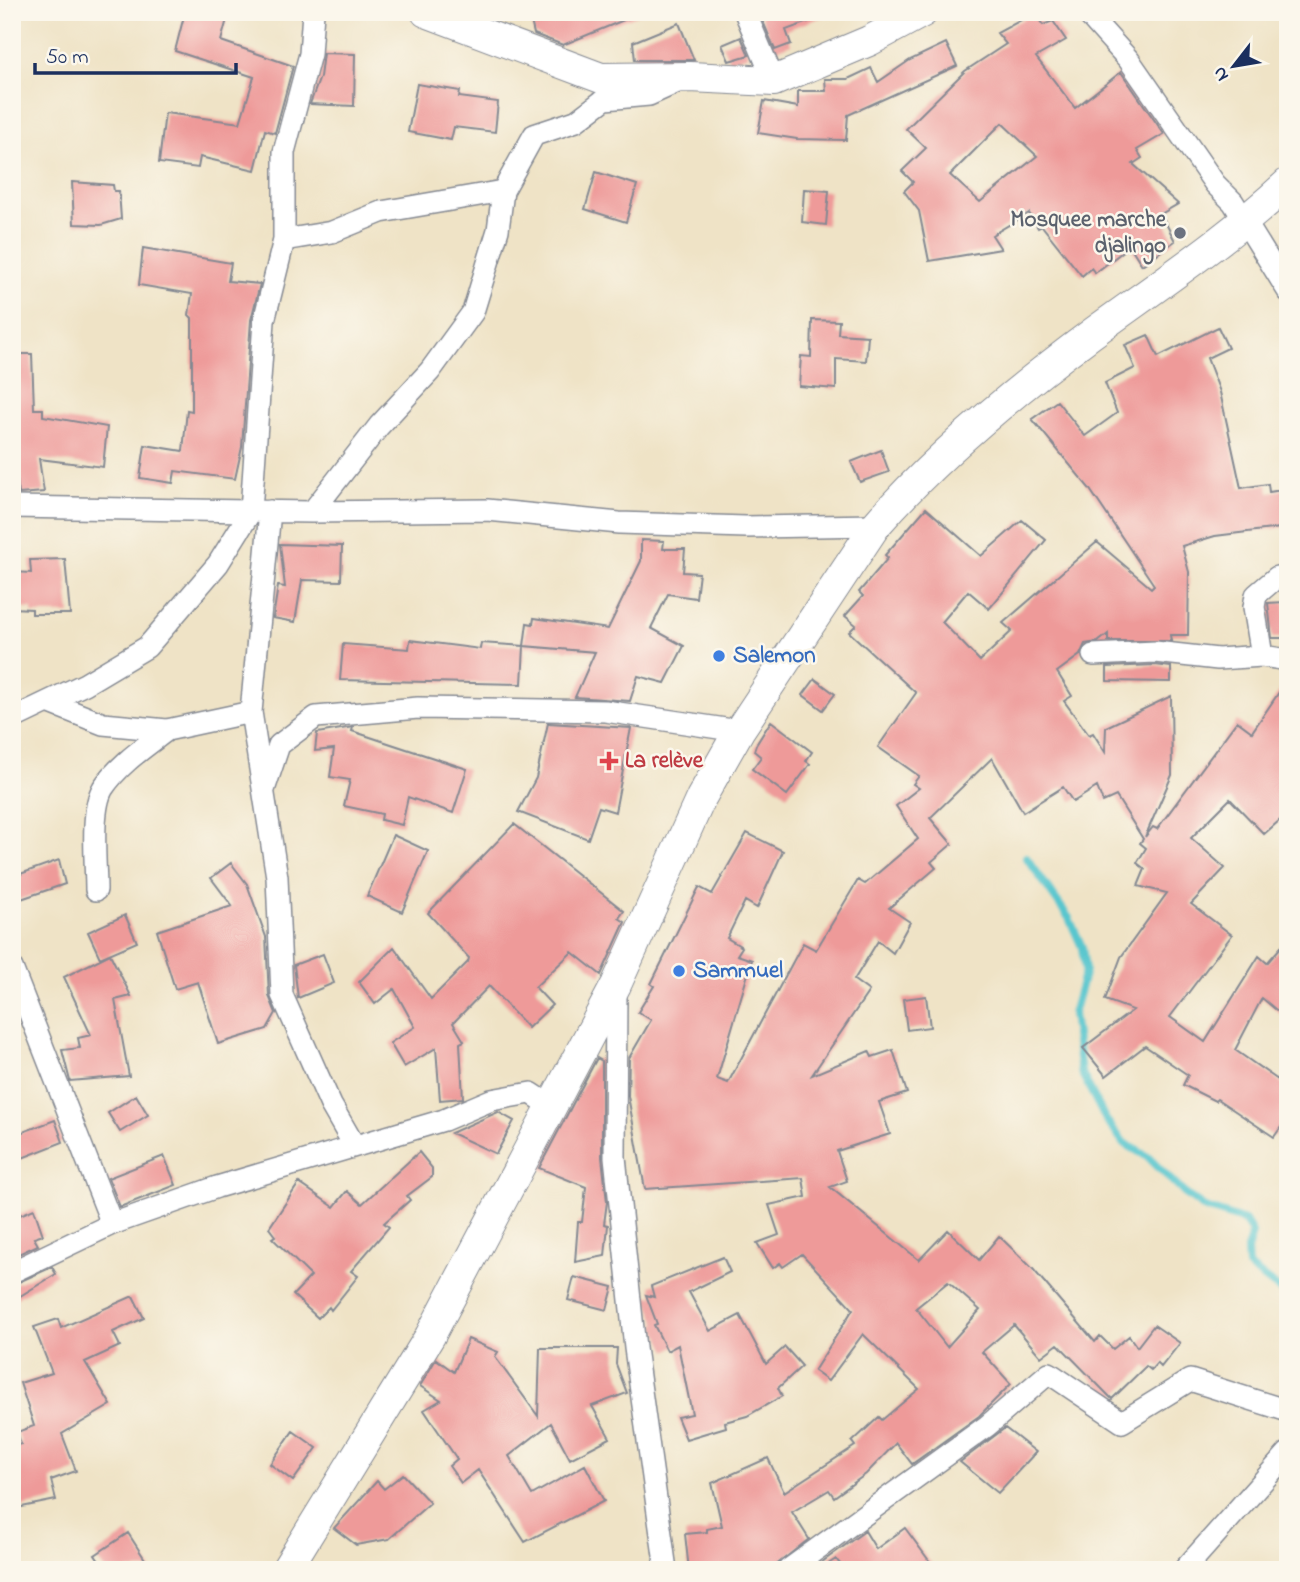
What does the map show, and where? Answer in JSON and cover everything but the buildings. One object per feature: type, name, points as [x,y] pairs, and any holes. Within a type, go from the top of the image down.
[{"type":"street","points":[[313,12],[310,54],[285,152],[285,240],[264,321],[260,511],[251,712],[277,877],[282,995],[331,1105],[354,1145]]},
{"type":"street","points":[[426,12],[601,78],[690,77],[774,81],[869,41],[923,12]]},
{"type":"street","points":[[745,12],[774,81]]},
{"type":"street","points":[[1086,12],[1129,60],[1215,184],[1233,202],[1288,291]]},
{"type":"street","points":[[312,512],[379,426],[430,370],[472,312],[498,230],[503,191],[534,135],[576,121],[605,99],[649,95],[690,77]]},
{"type":"street","points":[[286,1570],[430,1336],[616,985],[701,798],[739,731],[876,525],[903,495],[980,425],[1087,338],[1246,222],[1288,183]]},
{"type":"street","points":[[285,240],[332,232],[381,212],[503,191]]},
{"type":"street","points":[[12,508],[312,512],[487,510],[644,524],[746,527],[876,525]]},
{"type":"street","points":[[12,719],[147,647],[260,511]]},
{"type":"street","points":[[1262,656],[1254,607],[1256,595],[1277,577],[1288,576]]},
{"type":"street","points":[[1093,656],[1156,652],[1218,659],[1262,656],[1288,660]]},
{"type":"street","points":[[48,702],[103,724],[167,730],[251,712]]},
{"type":"street","points":[[262,795],[279,744],[316,718],[418,708],[605,711],[739,731]]},
{"type":"street","points":[[96,890],[96,820],[102,790],[126,762],[167,730]]},
{"type":"street","points":[[12,968],[112,1224]]},
{"type":"street","points":[[616,985],[615,1157],[635,1348],[666,1570]]},
{"type":"street","points":[[12,1272],[112,1224],[217,1187],[444,1120],[491,1100],[531,1093],[551,1106]]},
{"type":"street","points":[[788,1570],[978,1433],[1049,1373],[1122,1422],[1191,1380],[1288,1410]]},
{"type":"street","points":[[1184,1570],[1288,1453]]},
{"type":"waterway","points":[[1026,857],[1069,918],[1082,947],[1085,971],[1073,1014],[1081,1072],[1106,1120],[1124,1143],[1148,1157],[1184,1193],[1203,1207],[1245,1221],[1252,1233],[1247,1250],[1248,1266],[1288,1296]]},
{"type":"place","name":"Mosquee marche djalingo","points":[[1180,233]]},
{"type":"place","name":"Salemon","points":[[719,656]]},
{"type":"place","name":"La relève","points":[[609,761]]},
{"type":"place","name":"Sammuel","points":[[679,971]]}]
